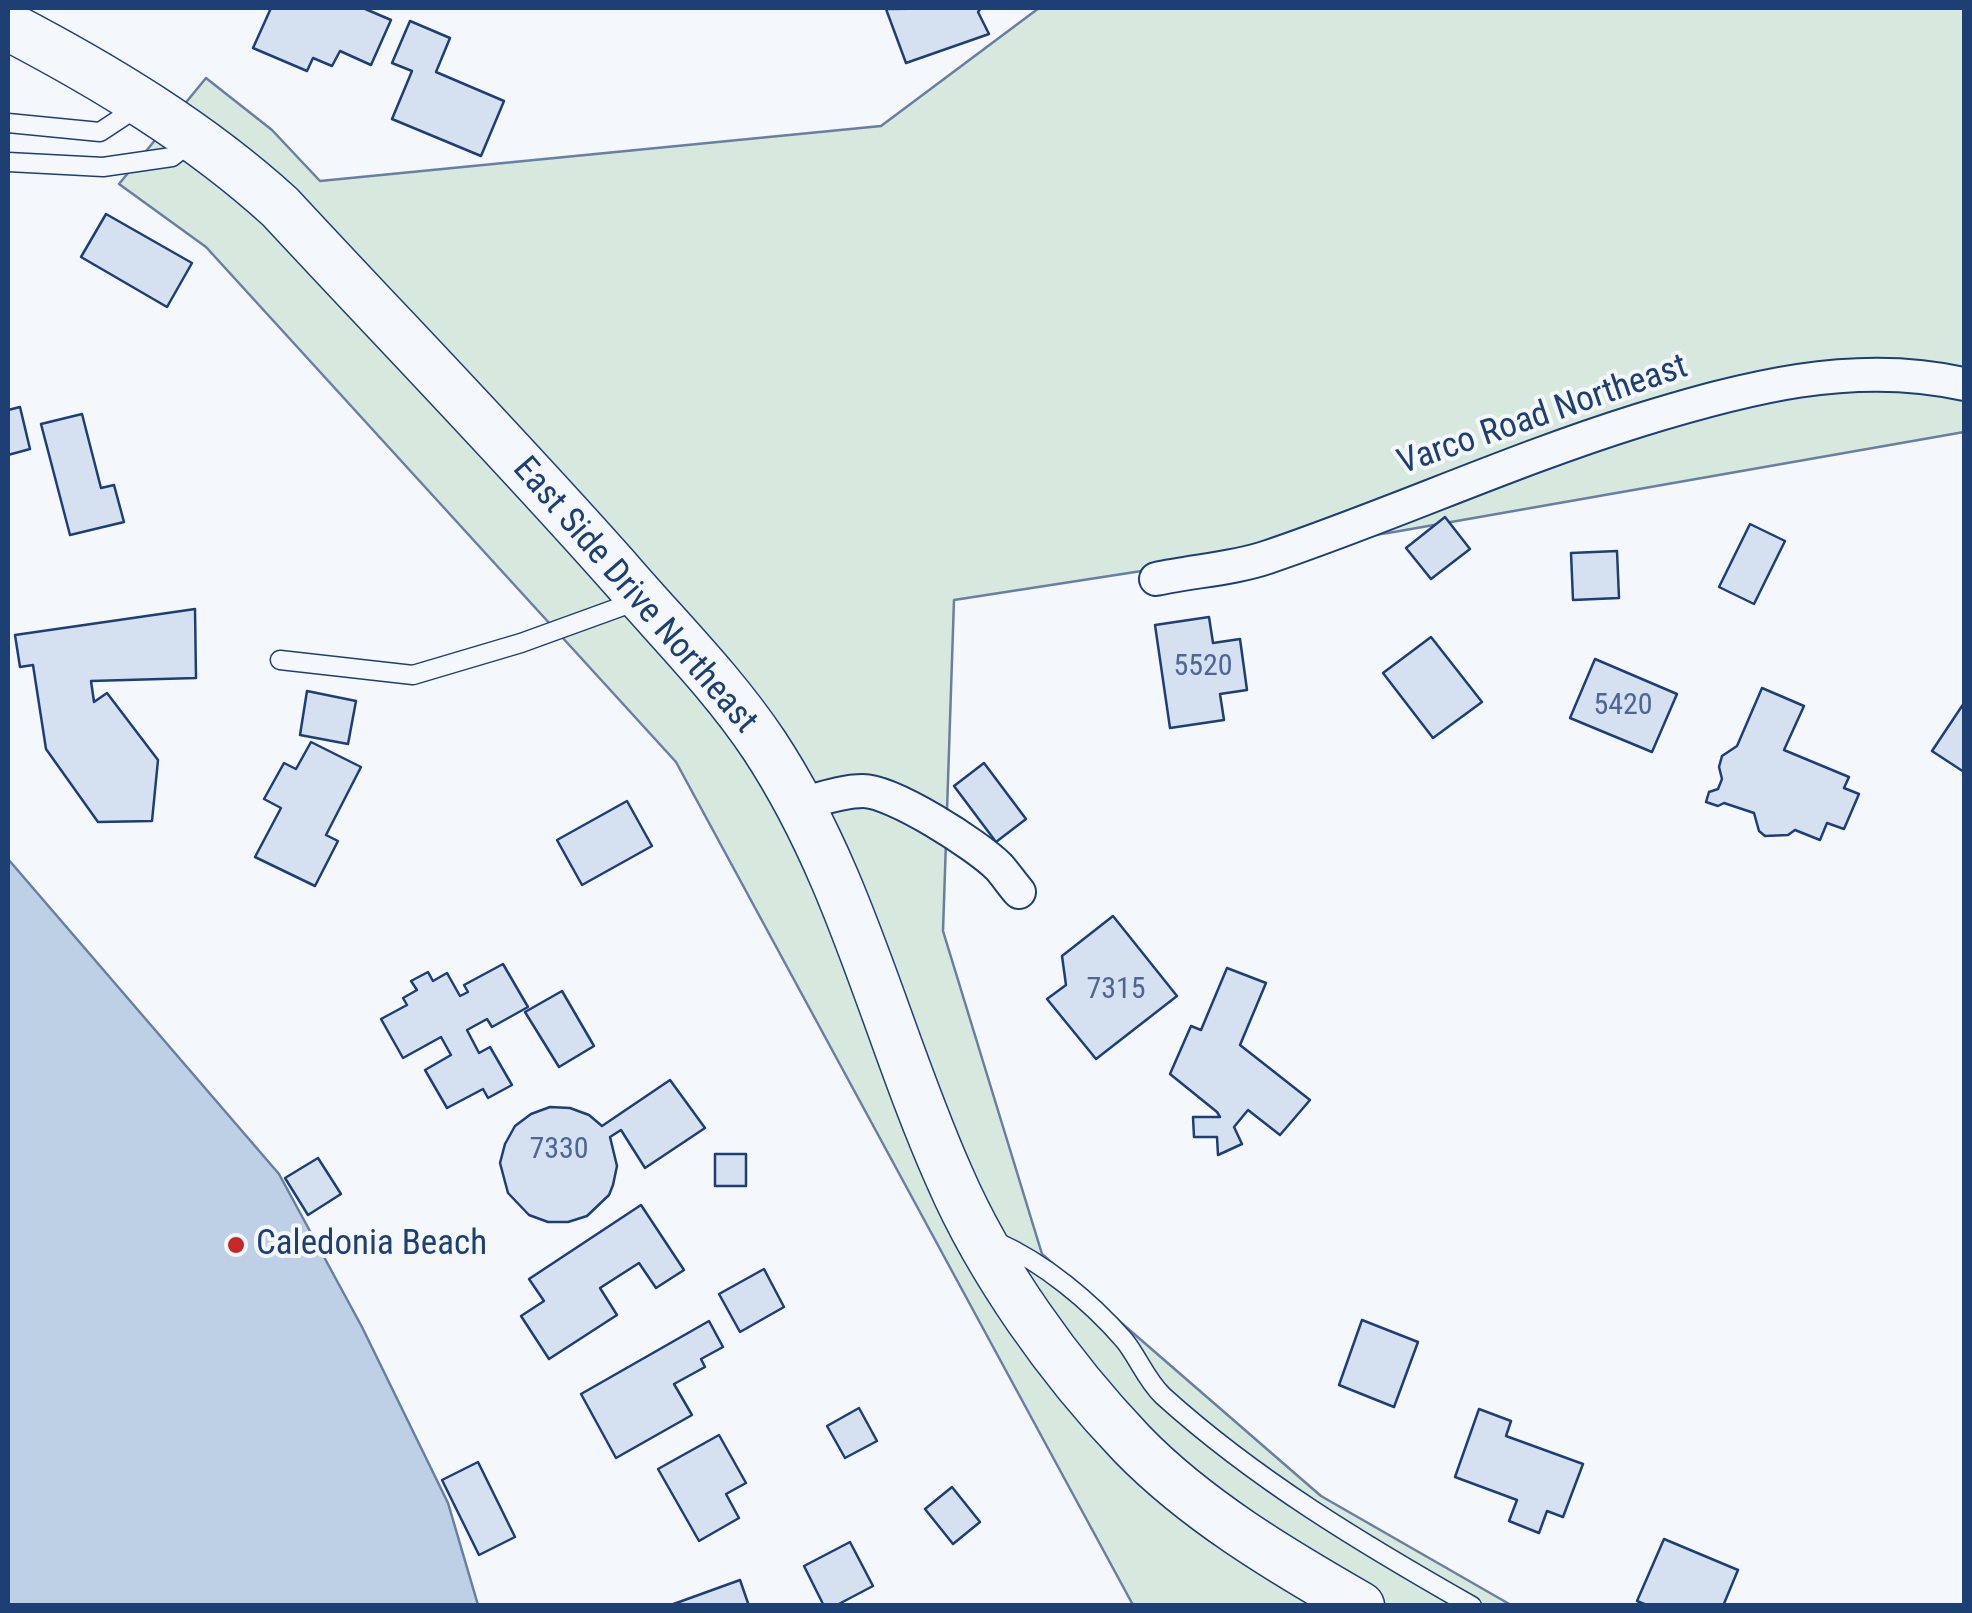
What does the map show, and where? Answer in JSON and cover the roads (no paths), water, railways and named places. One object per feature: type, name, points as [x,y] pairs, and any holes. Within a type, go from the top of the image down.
[{"type":"main road","name":"East Side Drive Northeast","points":[[8,26],[92,72],[232,163],[280,208],[730,698],[801,804],[867,955],[950,1179],[1009,1287],[1074,1378],[1134,1446],[1202,1504],[1298,1570],[1360,1606]]},
{"type":"street","name":"Varco Road Northeast","points":[[1156,579],[1263,559],[1598,432],[1743,391],[1840,374],[1923,376],[1964,384]]},
{"type":"street","points":[[801,804],[864,790],[875,793],[926,814],[997,864],[1019,892]]},
{"type":"lane","points":[[8,123],[100,132],[141,104]]},
{"type":"lane","points":[[8,162],[103,167],[172,157],[195,139]]},
{"type":"lane","points":[[280,660],[413,675],[521,644],[642,600]]},
{"type":"lane","points":[[983,1240],[999,1242],[1075,1292],[1125,1341],[1158,1392],[1233,1456],[1369,1548],[1472,1606]]},
{"type":"water","points":[[8,859],[279,1174],[362,1327],[448,1503],[478,1605],[8,1605]]},
{"type":"place","name":"Caledonia Beach","points":[[236,1245]]}]
